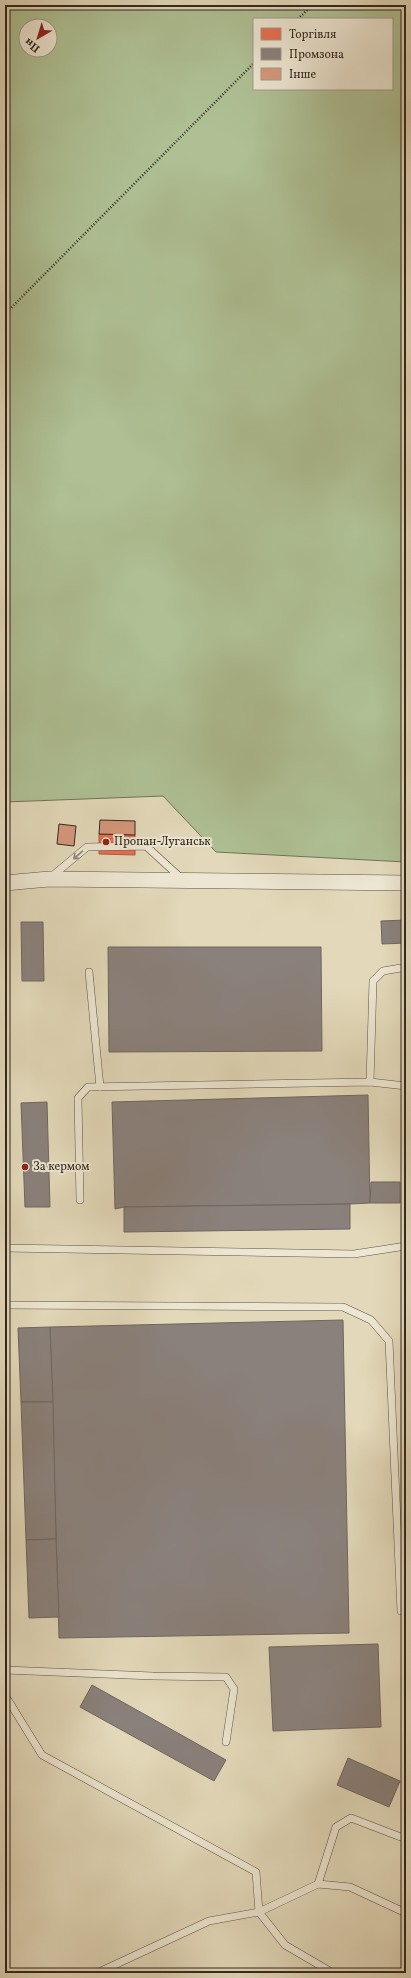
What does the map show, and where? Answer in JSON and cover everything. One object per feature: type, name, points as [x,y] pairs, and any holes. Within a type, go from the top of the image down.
[{"type":"street","points":[[5,883],[49,879],[406,883]]},
{"type":"lane","points":[[49,879],[87,847],[146,846],[184,881]]},
{"type":"lane","points":[[370,1082],[373,981],[383,971],[401,968]]},
{"type":"lane","points":[[89,972],[100,1087]]},
{"type":"lane","points":[[80,1200],[78,1098],[88,1087],[370,1082],[406,1086]]},
{"type":"lane","points":[[5,1248],[354,1254],[406,1246]]},
{"type":"lane","points":[[5,1305],[343,1307],[372,1320],[389,1341],[401,1611]]},
{"type":"lane","points":[[5,1670],[153,1676],[226,1677],[234,1689],[226,1742]]},
{"type":"lane","points":[[5,1695],[42,1756],[256,1872],[259,1912],[284,1945],[333,1973]]},
{"type":"lane","points":[[318,1884],[336,1827],[350,1818],[406,1839]]},
{"type":"lane","points":[[97,1973],[209,1920],[259,1912],[318,1884],[350,1887],[406,1913]]},
{"type":"path","points":[[299,18],[312,5]]},
{"type":"path","points":[[5,314],[253,64]]},
{"type":"green space","points":[[5,5],[406,5],[406,862],[216,852],[163,796],[5,802]]},
{"type":"building: Торгівля","points":[[99,834],[135,835],[135,855],[99,854]]},
{"type":"building: Промзона","points":[[406,920],[406,943],[382,944],[381,921]]},
{"type":"building: Промзона","points":[[21,922],[43,922],[44,981],[22,981]]},
{"type":"building: Промзона","points":[[108,947],[321,947],[322,1051],[109,1052]]},
{"type":"building: Промзона","points":[[368,1095],[370,1203],[124,1207],[115,1209],[112,1102]]},
{"type":"building: Промзона","points":[[47,1102],[50,1207],[25,1207],[21,1103]]},
{"type":"building: Промзона","points":[[371,1182],[400,1182],[400,1203],[370,1203]]},
{"type":"building: Промзона","points":[[350,1204],[350,1229],[124,1232],[124,1207]]},
{"type":"building: Промзона","points":[[343,1320],[349,1633],[59,1638],[50,1327]]},
{"type":"building: Промзона","points":[[50,1327],[53,1402],[21,1402],[18,1328]]},
{"type":"building: Промзона","points":[[21,1402],[53,1402],[56,1539],[26,1540]]},
{"type":"building: Промзона","points":[[56,1539],[59,1617],[29,1618],[26,1540]]},
{"type":"building: Промзона","points":[[378,1644],[381,1727],[273,1731],[269,1647]]},
{"type":"building: Промзона","points":[[92,1685],[226,1760],[214,1781],[80,1707]]},
{"type":"building: Промзона","points":[[348,1758],[400,1781],[389,1807],[337,1785]]},
{"type":"building: Інше","points":[[100,820],[135,821],[135,835],[99,834]]},
{"type":"building: Інше","points":[[59,824],[76,826],[74,846],[57,844]]},
{"type":"place","name":"Пропан-Луганськ","points":[[106,842]]},
{"type":"place","name":"За кермом","points":[[25,1167]]}]
